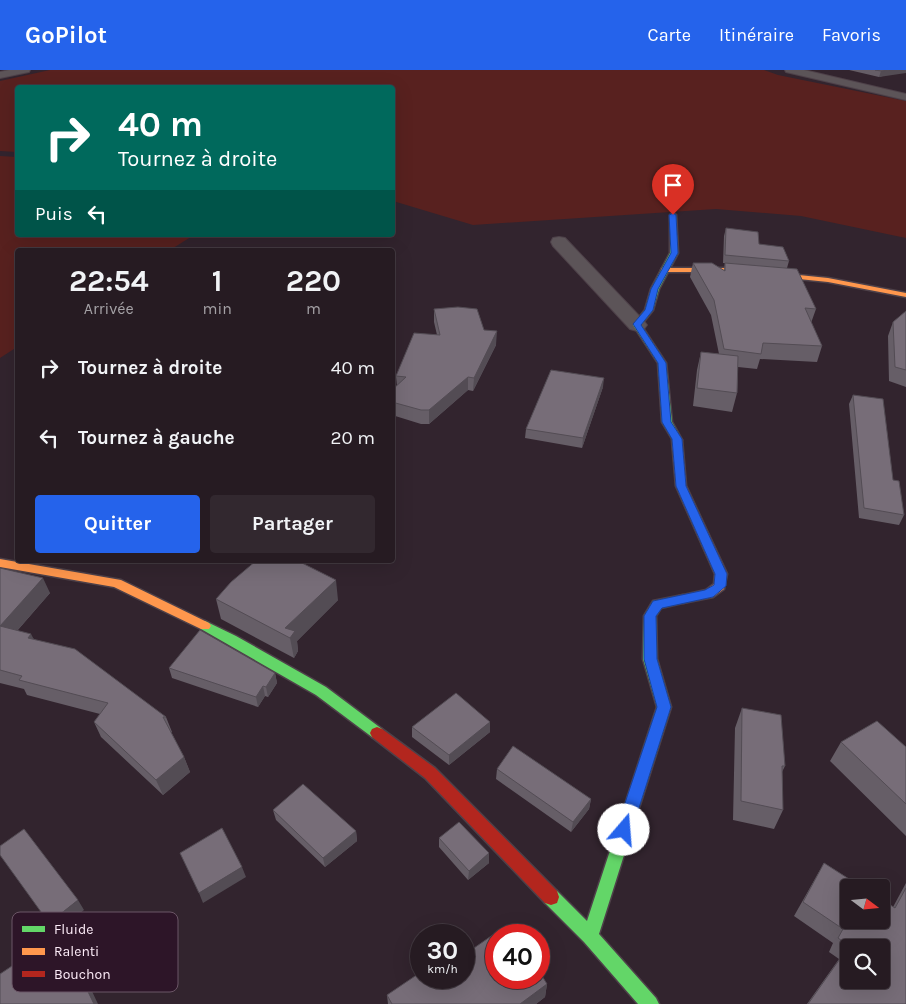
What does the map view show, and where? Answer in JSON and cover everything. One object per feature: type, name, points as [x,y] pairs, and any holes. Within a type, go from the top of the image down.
[{"type":"street","points":[[0,75],[25,70]]},
{"type":"street","points":[[790,70],[906,97]]},
{"type":"street","points":[[809,75],[838,70]]},
{"type":"street","points":[[637,324],[649,310],[655,289],[674,253],[673,215]]},
{"type":"street","points":[[559,242],[637,324],[662,363],[667,422],[677,439],[681,486],[721,574],[720,586],[709,594],[658,604],[650,616],[650,659],[664,707],[590,936]]},
{"type":"street","points":[[665,270],[729,270],[819,279],[906,296]]},
{"type":"street","points":[[0,563],[117,583],[231,639],[321,691],[430,773],[590,936],[650,1004]]},
{"type":"shaded area","points":[[50,70],[764,70],[778,75],[906,101],[906,238],[801,216],[716,209],[473,225],[395,202],[395,85],[15,85],[15,152],[0,151],[0,81]]},
{"type":"shaded area","points":[[0,156],[15,157],[15,237],[191,237],[173,248],[15,248],[15,348],[0,358]]},
{"type":"building","points":[[726,228],[758,232],[759,244],[783,247],[789,261],[725,255]]},
{"type":"building","points":[[693,263],[712,263],[725,271],[725,263],[797,269],[816,309],[805,308],[822,346],[763,343],[761,354],[724,349],[714,300]]},
{"type":"building","points":[[458,307],[477,309],[484,330],[497,331],[474,378],[468,377],[429,410],[421,410],[395,403],[395,387],[406,377],[396,376],[414,333],[440,335],[434,309]]},
{"type":"building","points":[[906,311],[906,370],[895,367],[893,322]]},
{"type":"building","points":[[701,352],[738,356],[737,393],[697,388]]},
{"type":"building","points":[[551,370],[604,378],[583,438],[526,429]]},
{"type":"building","points":[[853,395],[883,399],[893,480],[899,481],[904,515],[864,508]]},
{"type":"building","points":[[253,563],[302,563],[336,580],[285,628],[295,631],[290,638],[216,599],[231,582]]},
{"type":"building","points":[[0,568],[43,578],[0,626]]},
{"type":"building","points":[[0,626],[31,634],[28,638],[75,649],[166,717],[163,717],[184,757],[156,780],[94,722],[108,703],[19,680],[22,676],[0,670]]},
{"type":"building","points":[[200,630],[275,673],[266,687],[263,686],[256,697],[169,668]]},
{"type":"building","points":[[456,693],[490,722],[449,755],[412,727]]},
{"type":"building","points":[[742,708],[781,715],[785,766],[782,766],[783,810],[741,801]]},
{"type":"building","points":[[877,721],[906,747],[906,804],[841,742]]},
{"type":"building","points":[[513,746],[591,799],[573,822],[497,769]]},
{"type":"building","points":[[303,784],[356,831],[323,858],[273,810]]},
{"type":"building","points":[[459,822],[489,853],[469,871],[439,838]]},
{"type":"building","points":[[222,828],[242,867],[199,893],[180,853]]},
{"type":"building","points":[[24,829],[78,900],[63,912],[41,912],[0,855],[0,846]]},
{"type":"building","points":[[824,863],[849,879],[840,879],[840,927],[803,902]]},
{"type":"building","points":[[906,888],[906,1004],[808,1004],[840,959],[840,989],[890,989],[890,939],[838,938],[843,929],[890,929],[890,905],[895,908]]},
{"type":"building","points":[[485,940],[485,989],[540,989],[520,1004],[392,1004],[387,995],[410,979],[410,989],[475,989],[475,947]]},
{"type":"building","points":[[12,966],[12,992],[88,992],[94,1004],[0,1004],[0,974]]},
{"type":"traffic: fast","points":[[673,215],[674,253],[655,289],[649,310],[637,325],[662,363],[667,422],[677,440]]},
{"type":"traffic: fast","points":[[590,936],[664,707],[650,659],[650,616],[657,604],[683,599]]},
{"type":"traffic: fast","points":[[205,626],[321,691],[377,733]]},
{"type":"traffic: fast","points":[[551,897],[590,936],[650,1004]]},
{"type":"traffic: slow","points":[[665,270],[729,270],[828,280],[906,295]]},
{"type":"traffic: slow","points":[[677,440],[681,486],[721,574],[720,586],[709,594],[683,599]]},
{"type":"traffic: slow","points":[[0,563],[117,583],[205,626]]},
{"type":"traffic: jam","points":[[377,733],[430,773],[551,897]]},
{"type":"route","points":[[624,830],[664,707],[650,659],[650,616],[658,604],[709,594],[720,586],[721,574],[681,486],[677,439],[667,422],[662,363],[637,324],[649,310],[655,289],[674,253],[673,215]]}]
